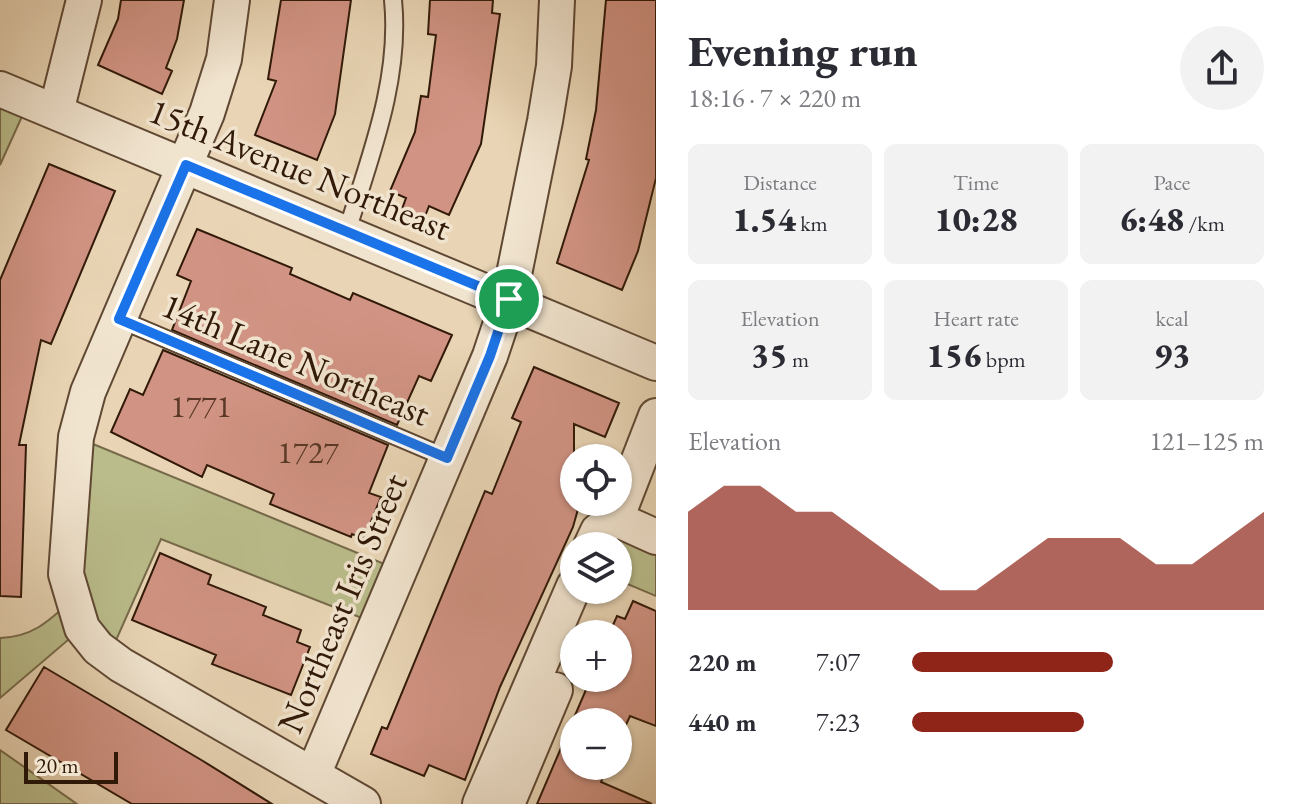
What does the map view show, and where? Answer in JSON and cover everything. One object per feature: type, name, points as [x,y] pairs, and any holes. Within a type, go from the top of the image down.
[{"type":"street","points":[[56,112],[84,0]]},
{"type":"street","points":[[232,0],[224,59],[186,165],[88,392],[74,450],[66,574],[82,628],[98,648],[121,665],[363,804]]},
{"type":"street","name":"Northeast Iris Street","points":[[313,775],[490,356],[509,299],[550,93],[557,0]]},
{"type":"street","name":"15th Avenue Northeast","points":[[0,89],[347,231],[656,363]]},
{"type":"street","points":[[616,532],[656,416]]},
{"type":"street","points":[[632,535],[656,537]]},
{"type":"street","points":[[480,804],[566,604]]},
{"type":"street","points":[[507,804],[560,678]]},
{"type":"lane","points":[[347,231],[378,130],[391,72],[393,0]]},
{"type":"lane","name":"14th Lane Northeast","points":[[119,319],[447,458]]},
{"type":"green space","points":[[0,89],[29,101],[0,165]]},
{"type":"green space","points":[[76,437],[399,570],[377,624],[161,539],[109,656],[82,628],[0,698],[0,638],[30,631],[47,622],[71,601]]},
{"type":"green space","points":[[656,537],[656,596],[632,586],[632,538]]},
{"type":"green space","points":[[0,750],[77,804],[0,804]]},
{"type":"building","points":[[121,0],[184,0],[177,39],[166,68],[172,71],[162,94],[98,65],[118,19]]},
{"type":"building","points":[[281,0],[351,0],[335,114],[317,160],[255,135],[276,81],[268,79]]},
{"type":"building","points":[[430,0],[493,0],[492,13],[500,14],[481,144],[449,215],[429,206],[424,219],[402,209],[406,198],[390,191],[415,132],[421,96],[428,97],[436,35],[428,34]]},
{"type":"building","points":[[606,0],[656,0],[656,178],[638,251],[622,290],[557,263],[589,160],[586,159],[596,110]]},
{"type":"building","points":[[49,164],[115,191],[51,344],[41,340],[19,445],[26,445],[21,597],[0,596],[0,280]]},
{"type":"building","points":[[197,229],[292,268],[290,274],[350,300],[353,293],[452,335],[431,381],[419,376],[397,425],[172,330],[191,281],[177,275]]},
{"type":"building","points":[[163,350],[388,445],[369,493],[381,497],[364,539],[352,534],[351,537],[270,504],[274,494],[207,465],[202,477],[111,432],[130,389],[143,395]]},
{"type":"building","points":[[534,367],[619,403],[605,437],[574,424],[574,444],[560,444],[560,516],[576,516],[573,527],[571,532],[560,532],[560,555],[500,687],[465,780],[429,765],[424,776],[371,754],[382,727],[387,729],[485,491],[492,494],[521,422],[512,418]]},
{"type":"building","points":[[160,553],[211,575],[208,584],[266,607],[263,615],[301,630],[297,642],[310,647],[291,695],[212,664],[216,655],[132,620]]},
{"type":"building","points":[[633,601],[656,611],[656,726],[632,717],[632,708],[578,708],[585,692],[632,692],[632,620],[615,620],[617,616],[625,619]]},
{"type":"building","points":[[44,667],[272,804],[132,804],[6,730]]},
{"type":"building","points":[[560,750],[560,780],[602,780],[652,804],[537,804]]},
{"type":"route","points":[[186,165],[509,299],[490,356],[447,458],[119,319],[186,165]]}]
